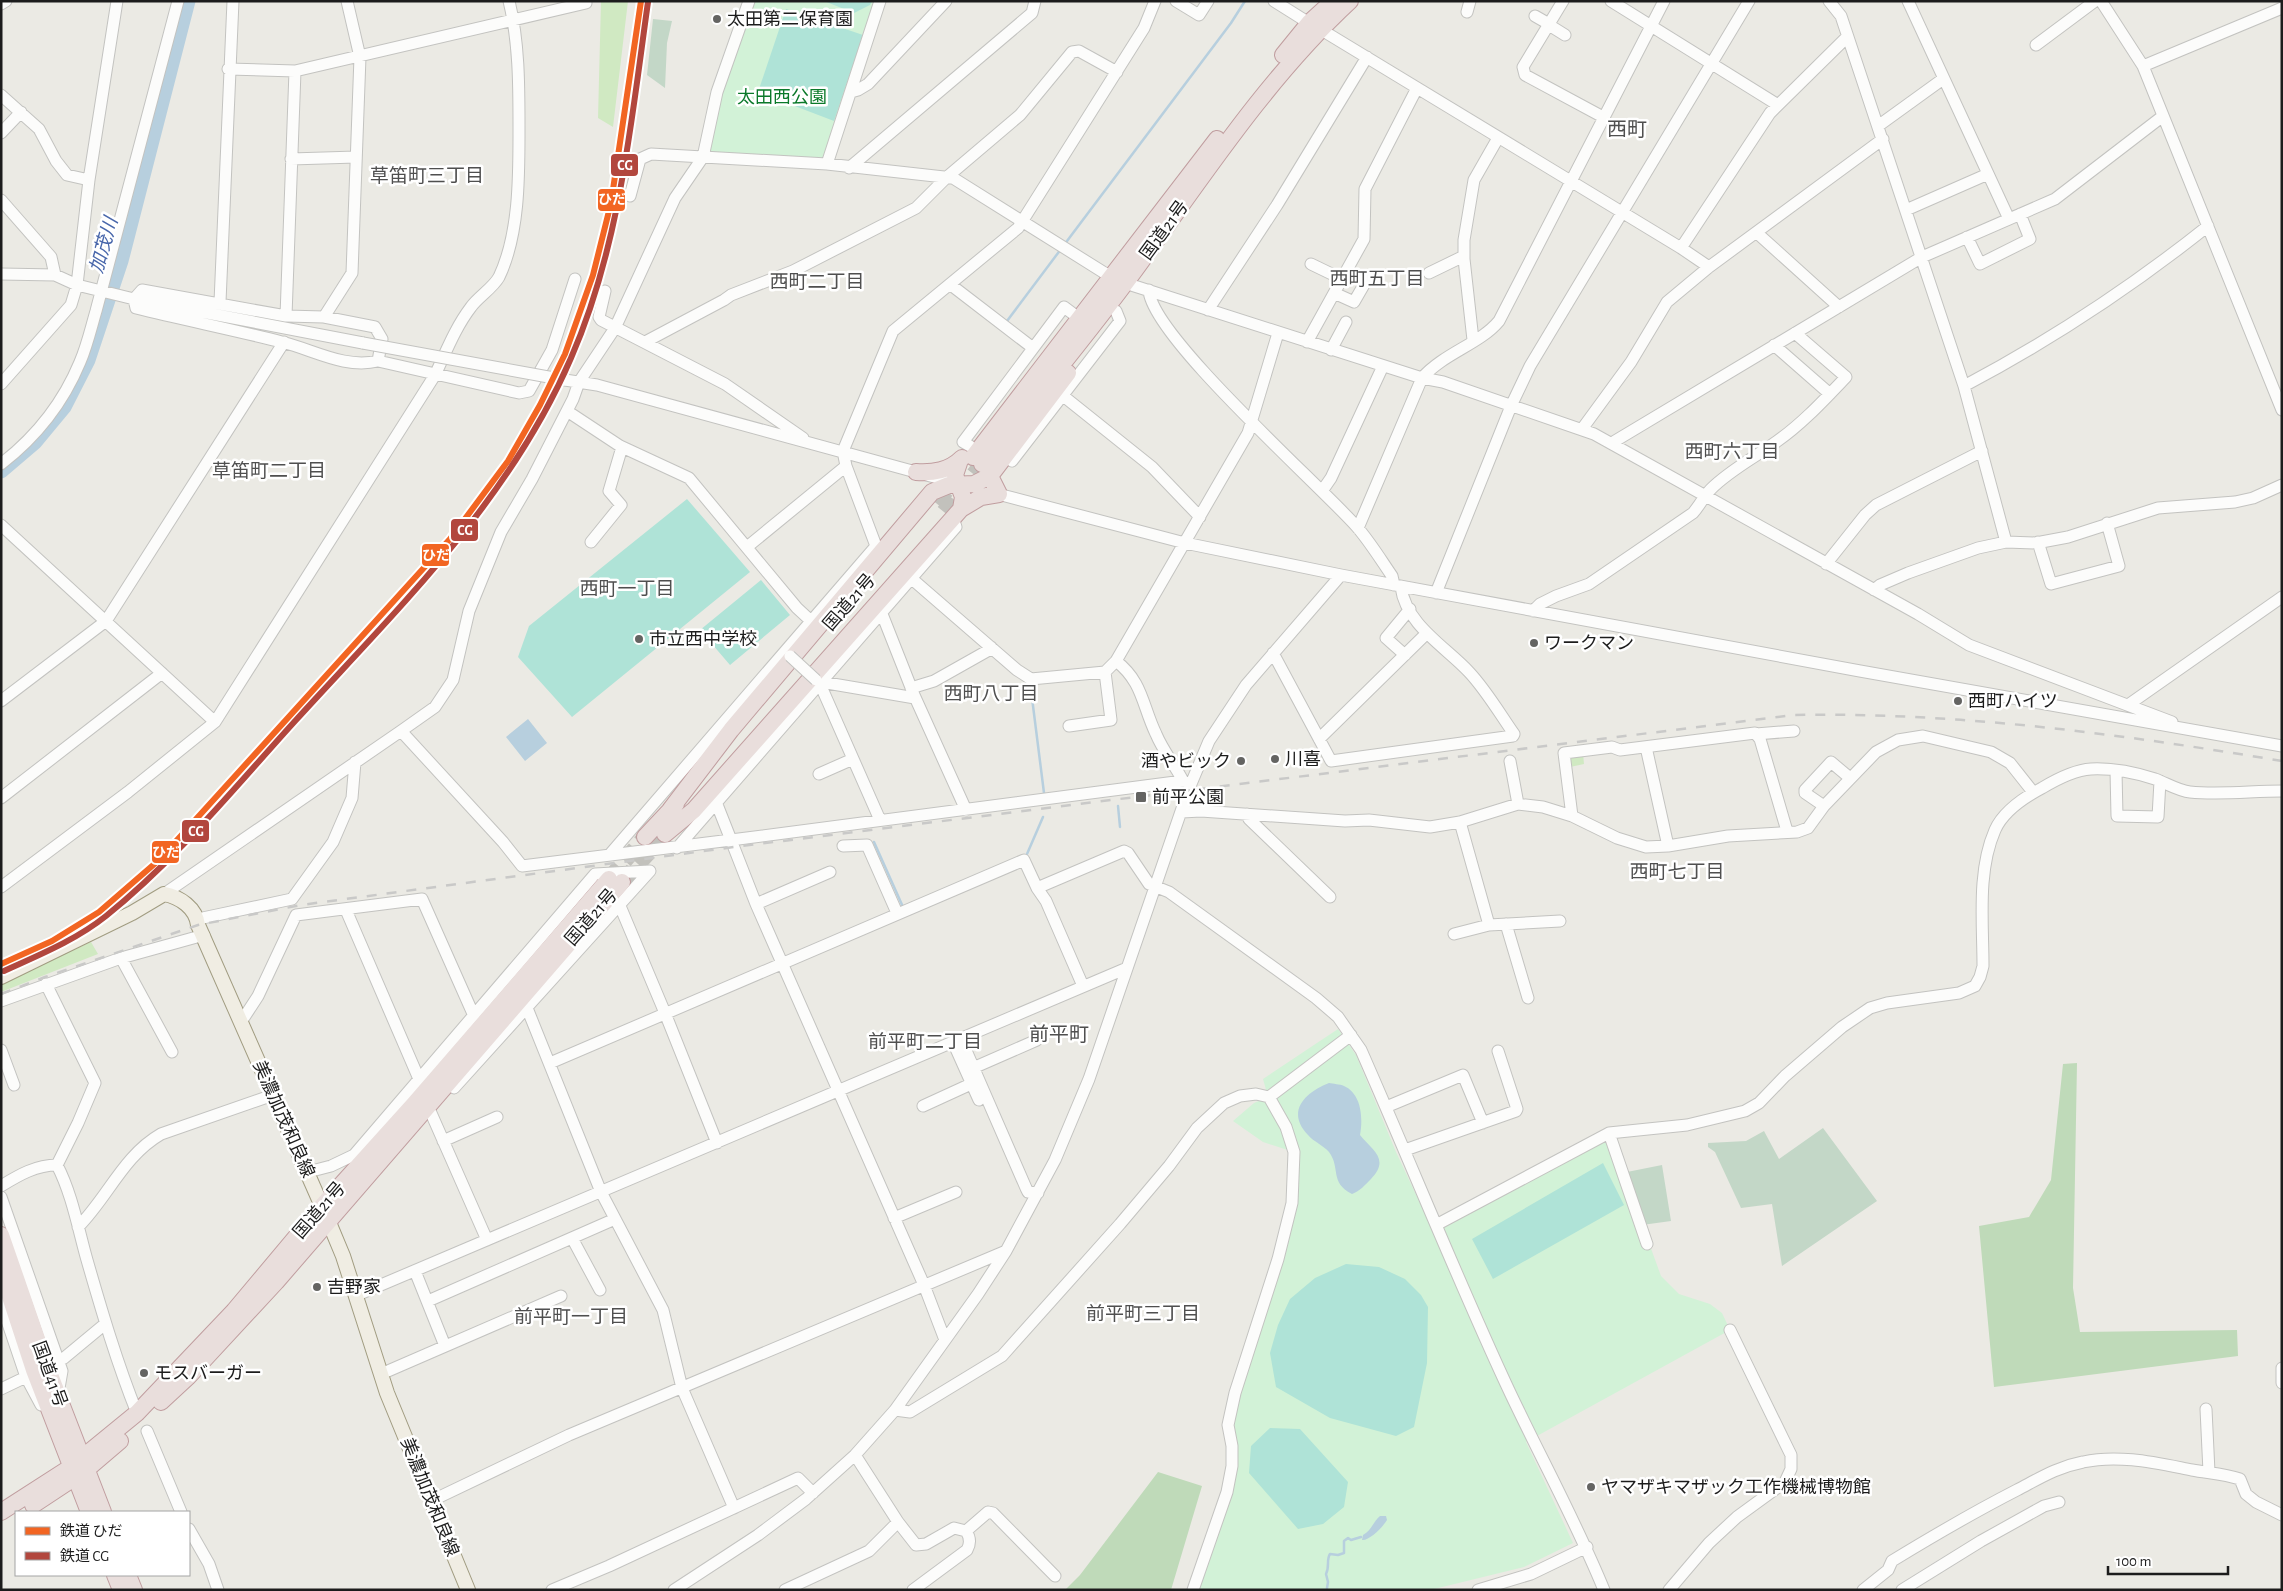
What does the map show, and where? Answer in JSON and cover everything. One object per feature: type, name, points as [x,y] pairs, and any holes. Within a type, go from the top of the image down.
[{"type":"highway","name":"国道21号","points":[[975,461],[1125,281],[1333,1]]},
{"type":"highway","name":"国道21号","points":[[1125,281],[1155,207],[1179,188],[1315,26],[1350,1]]},
{"type":"highway","points":[[916,472],[932,472],[1004,456],[1116,311],[1125,281]]},
{"type":"highway","points":[[958,483],[945,507],[694,810],[657,837],[670,810],[730,730],[945,507],[963,497],[958,483],[955,476],[975,461],[1072,312],[1125,281]]},
{"type":"highway","points":[[958,483],[974,484],[975,461]]},
{"type":"highway","points":[[945,507],[999,494],[975,461]]},
{"type":"highway","points":[[916,472],[926,480],[945,507]]},
{"type":"highway","name":"国道21号","points":[[1,1512],[79,1468],[137,1414],[325,1213],[429,1111],[616,881],[414,1104],[325,1213],[276,1282],[188,1377],[79,1468],[23,1511]]},
{"type":"highway","name":"国道41号","points":[[1,1235],[58,1394],[89,1511]]},
{"type":"highway","name":"国道41号","points":[[1,1269],[30,1374],[102,1511]]},
{"type":"highway","points":[[1,1524],[15,1516]]},
{"type":"highway","points":[[115,1576],[121,1590]]},
{"type":"highway","points":[[128,1576],[134,1590]]},
{"type":"main road","name":"美濃加茂和良線","points":[[164,894],[178,896],[198,920],[325,1213],[381,1374],[468,1590]]},
{"type":"main road","points":[[1,977],[132,913],[164,894]]},
{"type":"street","points":[[1,4],[5,1]]},
{"type":"street","points":[[1,384],[71,305],[77,285],[89,180],[117,1]]},
{"type":"street","points":[[1,464],[37,431],[58,405],[80,362],[103,291],[178,1]]},
{"type":"street","points":[[220,302],[228,69],[233,1]]},
{"type":"street","points":[[324,317],[352,272],[360,57],[347,1]]},
{"type":"street","points":[[1,887],[128,792],[215,722],[435,375],[453,337],[471,307],[498,278],[512,232],[519,182],[519,94],[514,21],[509,1]]},
{"type":"street","points":[[164,894],[435,707],[453,680],[469,611],[492,551],[567,412],[579,382],[615,328],[675,198],[703,157],[717,92],[748,1]]},
{"type":"street","points":[[827,164],[880,1]]},
{"type":"street","points":[[851,92],[868,84],[946,1]]},
{"type":"street","points":[[849,168],[1032,13],[1036,1]]},
{"type":"street","points":[[611,853],[787,654],[811,621],[876,546],[846,466],[843,452],[893,331],[1018,228],[1144,28],[1155,1]]},
{"type":"street","points":[[1176,1],[1199,15],[1208,1]]},
{"type":"street","points":[[1274,1],[1571,181],[1622,214],[1681,248],[1709,267]]},
{"type":"street","points":[[1564,1],[1523,67],[1525,76],[1603,117]]},
{"type":"street","points":[[1358,528],[1422,378],[1432,366],[1492,330],[1499,321],[1664,1]]},
{"type":"street","points":[[1436,593],[1511,406],[1530,366],[1749,1]]},
{"type":"street","points":[[1829,1],[1841,16],[1922,257],[1964,386],[2006,542]]},
{"type":"street","points":[[1908,1],[1988,174],[2030,239],[1980,264],[1967,237]]},
{"type":"street","points":[[2036,45],[2095,1]]},
{"type":"street","points":[[2101,1],[2143,66],[2282,410]]},
{"type":"street","points":[[228,69],[295,71],[586,3]]},
{"type":"street","points":[[1617,3],[1651,28],[1778,106]]},
{"type":"street","points":[[2143,66],[2282,8]]},
{"type":"street","points":[[1535,16],[1565,35]]},
{"type":"street","points":[[1681,248],[1770,113],[1847,37]]},
{"type":"street","points":[[645,342],[716,305],[731,295],[793,271],[916,208],[947,177],[1020,115],[1072,52],[1079,51],[1117,72]]},
{"type":"street","points":[[1208,310],[1277,205],[1366,57]]},
{"type":"street","points":[[286,316],[295,71]]},
{"type":"street","points":[[1878,126],[1943,79]]},
{"type":"street","points":[[1307,342],[1364,239],[1365,189],[1417,88]]},
{"type":"street","points":[[1,95],[39,129],[56,161],[67,175],[89,180]]},
{"type":"street","points":[[1,133],[21,112]]},
{"type":"street","points":[[1613,444],[1615,441],[1922,257],[2055,199],[2163,116]]},
{"type":"street","points":[[1473,340],[1464,240],[1474,180],[1498,138]]},
{"type":"street","points":[[1582,429],[1630,362],[1667,302],[1709,267],[1883,140]]},
{"type":"street","points":[[630,196],[640,159],[651,154],[827,164],[849,168],[954,178],[1125,281],[1149,298],[1178,341],[1231,402],[1358,528],[1392,576],[1426,634],[1470,672],[1514,734],[1513,736],[1331,760],[1273,653]]},
{"type":"street","points":[[292,159],[356,157]]},
{"type":"street","points":[[1906,210],[1988,174]]},
{"type":"street","points":[[1,200],[51,257],[55,275]]},
{"type":"street","points":[[1964,386],[2092,312],[2154,269],[2208,226]]},
{"type":"street","points":[[1756,233],[1839,307]]},
{"type":"street","points":[[1429,273],[1464,256]]},
{"type":"street","points":[[1312,264],[1342,279]]},
{"type":"street","points":[[1,274],[55,275],[77,285],[131,298],[363,343],[597,385],[1186,543],[1341,576],[2282,746]]},
{"type":"street","points":[[1334,293],[1354,302],[1369,276]]},
{"type":"street","points":[[131,298],[136,308],[284,342],[349,363],[365,364],[378,361],[520,393],[529,392],[552,350],[575,279]]},
{"type":"street","points":[[1125,281],[1278,333],[1422,378],[1443,382],[1582,429],[1613,444],[1874,590],[1969,646],[2193,731]]},
{"type":"street","points":[[951,285],[1033,348]]},
{"type":"street","points":[[131,298],[142,290],[220,302],[286,316],[324,317],[375,327],[382,339],[378,361]]},
{"type":"street","points":[[605,291],[599,317],[615,328],[726,384],[812,444]]},
{"type":"street","points":[[975,461],[963,442],[1064,307],[1072,312]]},
{"type":"street","points":[[1004,456],[1012,461],[1120,321],[1116,311]]},
{"type":"street","points":[[1332,350],[1346,322]]},
{"type":"street","points":[[912,579],[1017,670],[1031,679],[1105,672],[1116,661],[1248,433],[1278,333]]},
{"type":"street","points":[[1533,611],[1540,604],[1556,596],[1589,584],[1693,513],[1705,496],[1730,473],[1777,442],[1846,377],[1795,333]]},
{"type":"street","points":[[1,701],[106,621],[284,342]]},
{"type":"street","points":[[1774,345],[1830,394]]},
{"type":"street","points":[[1322,491],[1331,478],[1383,366]]},
{"type":"street","points":[[1062,394],[1152,466],[1200,517]]},
{"type":"street","points":[[567,412],[622,447],[690,478],[811,621]]},
{"type":"street","points":[[591,542],[621,505],[609,491],[622,447]]},
{"type":"street","points":[[1826,564],[1865,515],[1876,505],[1982,451]]},
{"type":"street","points":[[747,547],[846,466]]},
{"type":"street","points":[[1874,590],[1880,585],[1908,573],[1978,548],[2006,542],[2038,542],[2068,537],[2158,508],[2235,502],[2254,498],[2282,485]]},
{"type":"street","points":[[677,848],[820,681],[882,614],[956,527],[945,507]]},
{"type":"street","points":[[2038,542],[2050,584],[2119,566],[2107,523]]},
{"type":"street","points":[[1,525],[215,722]]},
{"type":"street","points":[[674,1590],[758,1535],[812,1493],[855,1455],[895,1410],[1006,1251],[1038,1193],[1089,1079],[1182,812],[1187,782],[1227,711],[1246,685],[1341,576]]},
{"type":"street","points":[[2128,706],[2282,597]]},
{"type":"street","points":[[1405,655],[1386,638],[1410,608]]},
{"type":"street","points":[[882,614],[913,693],[966,810]]},
{"type":"street","points":[[1318,739],[1426,634]]},
{"type":"street","points":[[820,681],[913,693],[989,650],[991,646]]},
{"type":"street","points":[[787,654],[820,681],[880,820]]},
{"type":"street","points":[[1116,661],[1129,671],[1136,681],[1156,735],[1187,782]]},
{"type":"street","points":[[1069,726],[1111,720],[1105,672]]},
{"type":"street","points":[[1,798],[162,673]]},
{"type":"street","points":[[401,731],[504,842],[522,866],[611,853],[677,848],[880,820],[1187,782]]},
{"type":"street","points":[[1572,816],[1564,753],[1612,747],[1620,750],[1794,731]]},
{"type":"street","points":[[1756,734],[1760,739],[1787,831]]},
{"type":"street","points":[[1182,812],[1247,814],[1345,821],[1369,820],[1430,827],[1460,822],[1518,804],[1543,807],[1572,816],[1617,838],[1646,847],[1668,846],[1728,836],[1787,831],[1797,832],[1808,828],[1824,806],[1870,757],[1883,747],[1898,740],[1923,736],[1991,752],[2010,763],[2033,792]]},
{"type":"street","points":[[1646,747],[1668,846]]},
{"type":"street","points":[[819,774],[853,759]]},
{"type":"street","points":[[198,920],[292,899],[333,842],[352,798],[356,762]]},
{"type":"street","points":[[1510,762],[1518,804]]},
{"type":"street","points":[[1824,806],[1806,793],[1805,790],[1824,769],[1831,762],[1850,778]]},
{"type":"street","points":[[1436,1225],[1609,1133],[1687,1125],[1745,1111],[1759,1103],[1786,1076],[1842,1027],[1870,1008],[1887,1003],[1960,993],[1975,986],[1983,966],[1983,889],[1989,847],[1995,829],[2006,814],[2033,792],[2074,772],[2091,769],[2116,771],[2160,781],[2189,792],[2282,791]]},
{"type":"street","points":[[2116,771],[2117,816],[2158,817],[2160,781]]},
{"type":"street","points":[[716,802],[756,904],[924,1285],[945,1340]]},
{"type":"street","points":[[1247,814],[1330,897]]},
{"type":"street","points":[[1460,822],[1489,925]]},
{"type":"street","points":[[843,846],[867,845],[897,913]]},
{"type":"street","points":[[1037,888],[1124,851],[1128,853],[1149,884],[1169,892],[1303,988],[1338,1017],[1362,1050],[1507,1386],[1587,1547],[1604,1590]]},
{"type":"street","points":[[550,1063],[665,1012],[1024,860],[1037,888],[1046,901],[1083,986]]},
{"type":"street","points":[[308,1172],[331,1166],[354,1155],[595,874],[650,871],[527,1008],[429,1111],[487,1240]]},
{"type":"street","points":[[756,904],[830,872]]},
{"type":"street","points":[[242,1022],[258,996],[296,915],[424,900],[474,1016]]},
{"type":"street","points":[[620,906],[717,1143]]},
{"type":"street","points":[[346,910],[419,1080]]},
{"type":"street","points":[[1454,934],[1489,925],[1560,921]]},
{"type":"street","points":[[1506,924],[1528,998]]},
{"type":"street","points":[[1,1001],[121,958],[204,935]]},
{"type":"street","points":[[121,958],[172,1052]]},
{"type":"street","points":[[355,1296],[1127,968]]},
{"type":"street","points":[[46,984],[94,1083],[78,1123],[57,1165]]},
{"type":"street","points":[[527,1008],[602,1192],[663,1310],[682,1388],[734,1508]]},
{"type":"street","points":[[1268,1097],[1351,1035]]},
{"type":"street","points":[[957,1040],[973,1068],[1028,1192],[1038,1193]]},
{"type":"street","points":[[957,1040],[971,1084],[979,1100]]},
{"type":"street","points":[[973,1068],[1037,1040]]},
{"type":"street","points":[[1,1050],[14,1085]]},
{"type":"street","points":[[1405,1150],[1516,1111],[1517,1109],[1498,1051]]},
{"type":"street","points":[[1386,1107],[1463,1075],[1482,1124]]},
{"type":"street","points":[[923,1106],[971,1084]]},
{"type":"street","points":[[895,1410],[910,1412],[1002,1356],[1126,1217],[1169,1166],[1197,1128],[1224,1103],[1240,1096],[1256,1094],[1268,1097],[1286,1127],[1294,1152],[1292,1203],[1278,1259],[1235,1393],[1228,1425],[1232,1446],[1232,1466],[1227,1492],[1193,1590]]},
{"type":"street","points":[[78,1228],[117,1174],[146,1143],[161,1134],[273,1095]]},
{"type":"street","points":[[443,1141],[497,1118]]},
{"type":"street","points":[[1609,1133],[1647,1244]]},
{"type":"street","points":[[1,1186],[22,1173],[45,1165],[57,1165]]},
{"type":"street","points":[[57,1165],[78,1228],[105,1324],[137,1414]]},
{"type":"street","points":[[894,1218],[956,1192]]},
{"type":"street","points":[[1,1197],[58,1361],[62,1376],[58,1394]]},
{"type":"street","points":[[428,1301],[615,1219]]},
{"type":"street","points":[[572,1238],[600,1290]]},
{"type":"street","points":[[433,1500],[569,1435],[1006,1251]]},
{"type":"street","points":[[415,1271],[445,1346]]},
{"type":"street","points":[[381,1374],[561,1296]]},
{"type":"street","points":[[1,1303],[30,1374],[1,1389]]},
{"type":"street","points":[[58,1361],[105,1324]]},
{"type":"street","points":[[1669,1590],[1709,1543],[1737,1517],[1785,1482],[1791,1469],[1791,1454],[1730,1330]]},
{"type":"street","points":[[2282,1368],[2282,1383]]},
{"type":"street","points":[[2206,1409],[2209,1472]]},
{"type":"street","points":[[146,1431],[182,1511]]},
{"type":"street","points":[[855,1455],[898,1522],[916,1545],[920,1545],[954,1528],[966,1531]]},
{"type":"street","points":[[1863,1590],[1888,1570],[1892,1561],[1976,1511],[2054,1470],[2084,1461],[2120,1459],[2161,1463],[2240,1479],[2246,1494],[2256,1502],[2282,1515]]},
{"type":"street","points":[[552,1590],[798,1478],[812,1493]]},
{"type":"street","points":[[1902,1590],[1981,1541],[2044,1506],[2059,1502]]},
{"type":"street","points":[[966,1531],[988,1512],[993,1513],[1055,1576]]},
{"type":"street","points":[[785,1590],[869,1551],[898,1522]]},
{"type":"street","points":[[190,1531],[209,1564],[218,1590]]},
{"type":"street","points":[[913,1590],[967,1550],[970,1542],[966,1531]]},
{"type":"street","points":[[1478,1590],[1531,1574],[1587,1547]]},
{"type":"green space","points":[[601,1],[628,1],[613,127],[598,118]]},
{"type":"green space","name":"太田西公園","points":[[749,1],[880,1],[827,164],[703,157]]},
{"type":"green space","points":[[824,1],[872,1],[870,5],[854,13]]},
{"type":"green space","points":[[786,9],[863,35],[834,121],[758,92]]},
{"type":"green space","points":[[653,19],[672,21],[667,43],[665,88],[647,75]]},
{"type":"green space","points":[[687,499],[750,572],[572,717],[518,657],[529,626]]},
{"type":"green space","points":[[761,580],[790,615],[730,665],[700,630]]},
{"type":"green space","points":[[1583,753],[1584,764],[1570,767],[1569,758]]},
{"type":"green space","points":[[91,942],[98,954],[1,992],[1,983]]},
{"type":"green space","points":[[1338,1029],[1356,1055],[1396,1152],[1433,1231],[1609,1133],[1661,1276],[1679,1294],[1710,1304],[1722,1313],[1730,1330],[1526,1442],[1573,1543],[1524,1567],[1430,1590],[1193,1590],[1227,1492],[1228,1425],[1278,1259],[1294,1152],[1263,1142],[1233,1121],[1254,1103],[1268,1097],[1263,1079]]},
{"type":"green space","points":[[2077,1063],[2073,1288],[2080,1332],[2237,1330],[2238,1356],[1994,1387],[1979,1226],[2029,1217],[2051,1180],[2063,1064]]},
{"type":"green space","points":[[1823,1128],[1877,1201],[1782,1266],[1772,1204],[1741,1208],[1715,1152],[1708,1147],[1708,1143],[1746,1141],[1764,1131],[1779,1159]]},
{"type":"green space","points":[[1603,1163],[1624,1205],[1493,1279],[1472,1239]]},
{"type":"green space","points":[[1662,1165],[1671,1221],[1642,1225],[1627,1172]]},
{"type":"green space","points":[[1346,1264],[1379,1267],[1405,1279],[1421,1295],[1428,1307],[1427,1363],[1414,1427],[1396,1436],[1330,1418],[1276,1387],[1270,1353],[1278,1325],[1290,1299],[1315,1278]]},
{"type":"green space","points":[[1270,1428],[1300,1429],[1348,1482],[1344,1507],[1323,1524],[1298,1529],[1249,1473],[1251,1446]]},
{"type":"green space","points":[[1158,1472],[1202,1486],[1171,1590],[1065,1590],[1080,1575]]},
{"type":"shaded area","points":[[528,719],[547,743],[525,761],[506,737]]},
{"type":"shaded area","points":[[1329,1083],[1344,1086],[1355,1095],[1361,1115],[1360,1135],[1378,1156],[1379,1166],[1377,1172],[1360,1190],[1352,1194],[1340,1185],[1329,1152],[1308,1135],[1298,1118],[1298,1110],[1306,1097]]},
{"type":"shaded area","points":[[1380,1516],[1386,1516],[1387,1520],[1385,1523],[1372,1536],[1362,1540],[1363,1535]]},
{"type":"waterway","name":"加茂川","points":[[1,471],[35,442],[64,407],[88,360],[121,261],[188,1]]},
{"type":"waterway","points":[[1064,245],[1231,23],[1245,1]]},
{"type":"waterway","points":[[1007,321],[1061,249]]},
{"type":"waterway","points":[[1030,682],[1044,793]]},
{"type":"waterway","points":[[1118,806],[1120,827]]},
{"type":"waterway","points":[[1027,854],[1043,817]]},
{"type":"waterway","points":[[874,842],[903,907]]},
{"type":"waterway","points":[[1327,1588],[1326,1574],[1330,1554],[1338,1555],[1344,1553],[1344,1541],[1348,1538],[1351,1540],[1361,1537]]},
{"type":"tunnel","points":[[944,512],[982,464]]},
{"type":"tunnel","points":[[936,503],[955,480]]},
{"type":"tunnel","points":[[609,879],[645,837]]},
{"type":"tunnel","points":[[622,882],[660,840]]},
{"type":"railway","points":[[1,994],[198,925],[301,905],[734,847],[1794,715],[1917,717],[1978,721],[2100,734],[2282,761]]},
{"type":"rail line","name":"ひだ","points":[[1,964],[52,941],[99,912],[159,860],[450,539],[508,461],[540,405],[565,354],[593,275],[611,203],[641,1]]},
{"type":"rail line","name":"CG","points":[[4,971],[57,946],[94,925],[157,871],[205,822],[412,593],[449,550],[517,459],[546,410],[571,358],[588,315],[601,272],[622,183],[648,2]]},
{"type":"place","name":"太田第二保育園","points":[[717,19]]},
{"type":"place","name":"市立西中学校","points":[[639,639]]},
{"type":"place","name":"ワークマン","points":[[1534,643]]},
{"type":"place","name":"西町ハイツ","points":[[1958,701]]},
{"type":"place","name":"川喜","points":[[1275,759]]},
{"type":"place","name":"酒やビック","points":[[1241,761]]},
{"type":"place","name":"前平公園","points":[[1141,797]]},
{"type":"place","name":"吉野家","points":[[317,1287]]},
{"type":"place","name":"モスバーガー","points":[[144,1373]]},
{"type":"place","name":"ヤマザキマザック工作機械博物館","points":[[1591,1487]]},
{"type":"district","name":"西町","points":[[1627,129]]},
{"type":"district","name":"草笛町三丁目","points":[[427,175]]},
{"type":"district","name":"西町五丁目","points":[[1377,278]]},
{"type":"district","name":"西町二丁目","points":[[817,281]]},
{"type":"district","name":"西町六丁目","points":[[1732,451]]},
{"type":"district","name":"草笛町二丁目","points":[[269,470]]},
{"type":"district","name":"西町一丁目","points":[[627,588]]},
{"type":"district","name":"西町八丁目","points":[[991,693]]},
{"type":"district","name":"西町七丁目","points":[[1677,871]]},
{"type":"district","name":"前平町","points":[[1059,1034]]},
{"type":"district","name":"前平町二丁目","points":[[925,1041]]},
{"type":"district","name":"前平町三丁目","points":[[1143,1313]]},
{"type":"district","name":"前平町一丁目","points":[[571,1316]]}]
